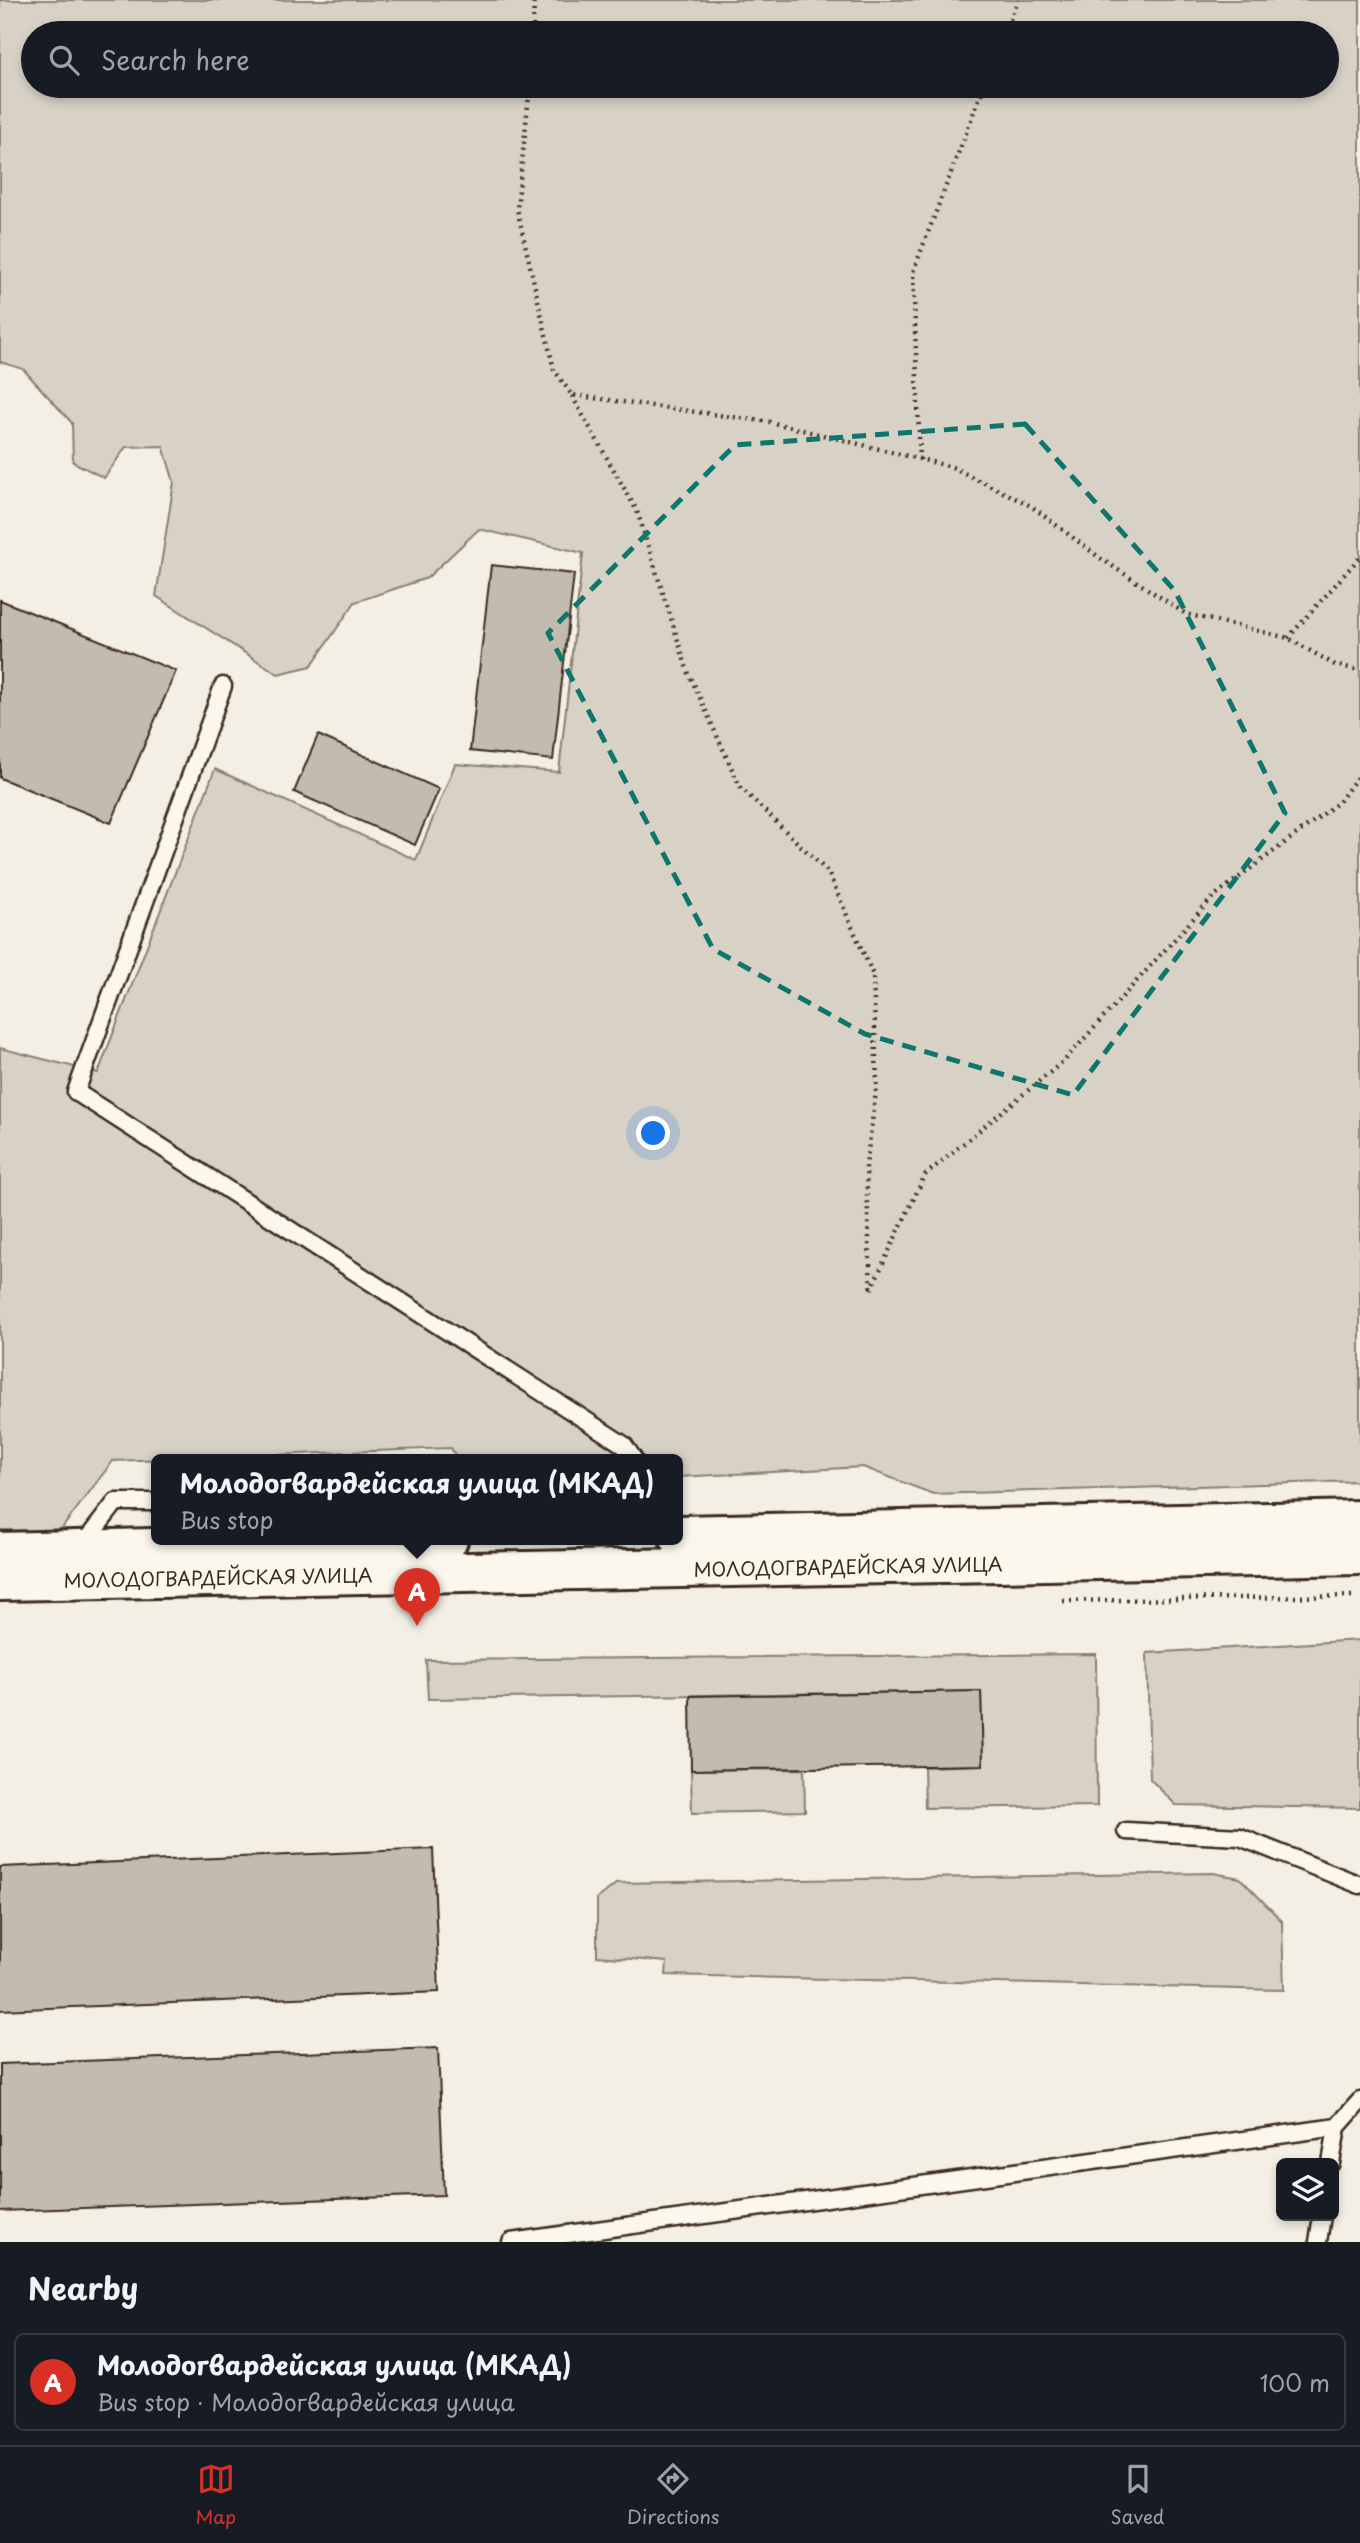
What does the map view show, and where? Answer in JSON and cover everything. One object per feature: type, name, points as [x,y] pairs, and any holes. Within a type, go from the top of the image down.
[{"type":"main road","name":"МОЛОДОГВАРДЕЙСКАЯ УЛИЦА","points":[[683,1532],[1360,1520]]},
{"type":"main road","name":"МОЛОДОГВАРДЕЙСКАЯ УЛИЦА","points":[[0,1581],[81,1566],[278,1545]]},
{"type":"main road","name":"МОЛОДОГВАРДЕЙСКАЯ УЛИЦА","points":[[0,1552],[81,1566],[1360,1555]]},
{"type":"lane","points":[[223,686],[76,1092],[624,1445],[630,1454]]},
{"type":"lane","points":[[81,1566],[116,1502],[151,1502]]},
{"type":"lane","points":[[1126,1831],[1241,1838],[1360,1885]]},
{"type":"lane","points":[[1332,2158],[1336,2127],[1360,2101]]},
{"type":"lane","points":[[511,2242],[1336,2127]]},
{"type":"lane","points":[[1318,2242],[1321,2221]]},
{"type":"path","points":[[533,21],[534,0]]},
{"type":"path","points":[[1010,21],[1018,0]]},
{"type":"path","points":[[529,98],[517,209],[554,370],[572,395],[637,511],[687,669],[740,787],[828,872],[873,975],[877,1084],[866,1166],[871,1290],[926,1175],[1065,1060],[1213,897],[1339,802],[1360,773]]},
{"type":"path","points":[[920,460],[913,272],[979,98]]},
{"type":"path","points":[[572,395],[771,422],[952,467],[1031,506],[1100,558],[1186,614],[1288,638],[1335,665],[1360,670]]},
{"type":"path","points":[[1288,638],[1360,557]]},
{"type":"highlighted area","points":[[1025,424],[1175,591],[1285,813],[1073,1095],[865,1034],[713,949],[548,633],[735,445]]},
{"type":"shaded area","points":[[0,0],[1360,0],[1360,1481],[933,1494],[863,1467],[683,1477],[683,1454],[454,1454],[451,1448],[295,1454],[151,1454],[151,1460],[113,1461],[59,1532],[0,1530],[0,1048],[98,1073],[215,769],[416,860],[455,764],[559,772],[583,553],[479,529],[427,578],[355,602],[311,666],[278,674],[156,596],[174,482],[163,446],[126,447],[104,478],[73,462],[72,423],[23,369],[0,362]]},
{"type":"shaded area","points":[[1360,1640],[1360,1808],[1176,1805],[1150,1779],[1147,1653]]},
{"type":"shaded area","points":[[1096,1654],[1097,1806],[925,1808],[924,1767],[983,1765],[981,1691],[428,1699],[426,1660]]},
{"type":"shaded area","points":[[804,1769],[805,1811],[692,1813],[691,1770]]},
{"type":"shaded area","points":[[1213,1873],[1240,1878],[1282,1921],[1284,1990],[666,1975],[667,1962],[597,1956],[597,1899],[617,1883]]},
{"type":"building","points":[[491,565],[574,574],[553,760],[470,751]]},
{"type":"building","points":[[0,600],[176,671],[111,823],[0,778]]},
{"type":"building","points":[[318,735],[439,789],[415,845],[294,792]]},
{"type":"building","points":[[981,1691],[983,1765],[691,1770],[690,1696]]},
{"type":"building","points":[[433,1849],[439,1992],[0,2010],[0,1867]]},
{"type":"building","points":[[438,2048],[444,2195],[0,2211],[0,2064]]},
{"type":"place","name":"Молодогвардейская улица (МКАД)","points":[[417,1626]]}]
